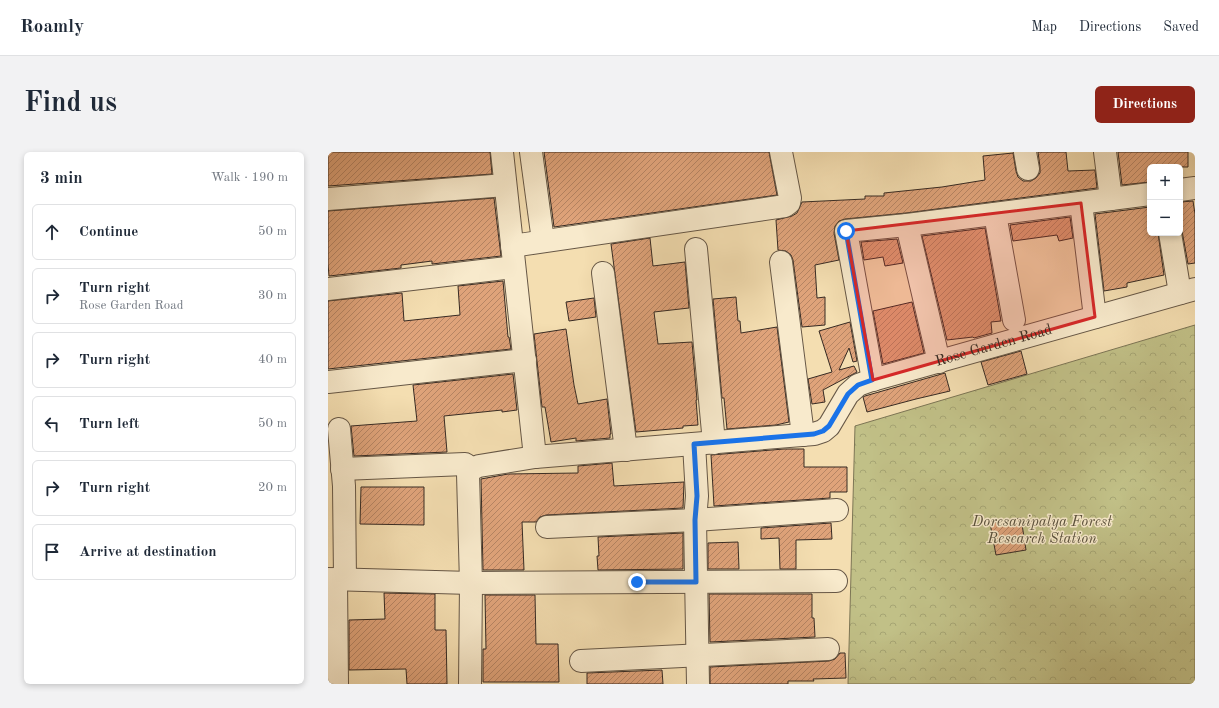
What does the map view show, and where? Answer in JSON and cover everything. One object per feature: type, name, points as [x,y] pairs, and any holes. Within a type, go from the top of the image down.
[{"type":"street","points":[[502,152],[535,457]]},
{"type":"street","points":[[531,152],[543,241]]},
{"type":"street","points":[[1105,152],[1111,199]]},
{"type":"street","points":[[328,289],[513,256],[543,241],[785,206],[789,203],[790,198],[784,155]]},
{"type":"street","points":[[328,199],[505,185]]},
{"type":"street","points":[[1183,190],[1195,188]]},
{"type":"street","points":[[872,380],[846,231],[1147,194]]},
{"type":"street","points":[[1081,203],[1095,317]]},
{"type":"street","points":[[995,214],[1014,320]]},
{"type":"street","points":[[907,224],[939,362]]},
{"type":"street","points":[[1171,236],[1188,291]]},
{"type":"street","points":[[696,248],[704,443],[695,520],[698,684]]},
{"type":"street","points":[[470,684],[471,582],[468,474],[472,469],[479,466],[535,457],[809,435],[781,262]]},
{"type":"street","points":[[603,273],[626,450]]},
{"type":"street","name":"Rose Garden Road","points":[[809,435],[823,431],[829,426],[848,394],[858,385],[1188,291]]},
{"type":"street","points":[[328,382],[525,360]]},
{"type":"street","points":[[337,684],[337,579],[342,469],[339,429]]},
{"type":"street","points":[[342,469],[465,464],[472,469]]},
{"type":"street","points":[[547,527],[695,520],[837,510]]},
{"type":"street","points":[[337,579],[471,582],[836,581]]},
{"type":"street","points":[[581,661],[828,649]]},
{"type":"highlighted area","points":[[1081,203],[1095,317],[873,380],[846,231]]},
{"type":"green space","name":"Doresanipalya Forest Research Station","points":[[1195,325],[1195,684],[848,684],[855,426]]},
{"type":"building","points":[[328,152],[490,152],[492,174],[328,186]]},
{"type":"building","points":[[544,152],[769,152],[777,195],[554,227]]},
{"type":"building","points":[[1038,152],[1066,152],[1068,171],[1095,170],[1097,188],[906,213],[845,219],[839,221],[835,226],[834,233],[839,260],[815,265],[817,298],[825,297],[825,325],[802,327],[793,260],[791,255],[786,251],[778,250],[776,220],[792,216],[797,213],[802,202],[865,199],[865,196],[884,196],[884,193],[942,187],[985,180],[983,156],[1013,153],[1018,177],[1023,181],[1031,181],[1040,173]]},
{"type":"building","points":[[1118,152],[1188,152],[1188,167],[1183,167],[1183,164],[1147,164],[1147,182],[1122,185]]},
{"type":"building","points":[[494,198],[501,256],[432,264],[432,261],[401,265],[401,268],[329,276],[328,211]]},
{"type":"building","points":[[1193,201],[1195,214],[1195,263],[1188,264],[1183,236],[1183,202]]},
{"type":"building","points":[[1147,207],[1147,236],[1158,236],[1164,275],[1127,283],[1127,287],[1104,291],[1095,214]]},
{"type":"building","points":[[1070,217],[1073,238],[1059,241],[1057,235],[1013,241],[1010,225]]},
{"type":"building","points":[[985,228],[1001,321],[991,322],[992,333],[974,338],[947,340],[922,236]]},
{"type":"building","points":[[650,238],[653,266],[685,262],[689,308],[654,312],[658,344],[692,342],[698,425],[683,426],[683,428],[636,432],[611,244]]},
{"type":"building","points":[[897,239],[903,263],[885,266],[883,257],[864,260],[861,242]]},
{"type":"building","points":[[503,281],[508,337],[511,349],[328,369],[328,301],[402,293],[404,321],[460,315],[458,286]]},
{"type":"building","points":[[736,297],[738,321],[740,321],[741,333],[777,327],[789,422],[776,425],[727,429],[724,398],[722,398],[713,299]]},
{"type":"building","points":[[594,298],[596,317],[569,321],[566,302]]},
{"type":"building","points":[[912,302],[924,353],[883,364],[873,311]]},
{"type":"building","points":[[850,322],[857,361],[853,362],[849,348],[839,370],[854,366],[857,372],[823,390],[825,402],[812,404],[808,379],[832,372],[819,331]]},
{"type":"building","points":[[566,329],[578,404],[607,399],[611,434],[610,438],[576,441],[576,438],[551,442],[545,407],[542,407],[534,334]]},
{"type":"building","points":[[1021,351],[1027,374],[988,385],[981,362]]},
{"type":"building","points":[[945,373],[950,391],[867,412],[863,397],[865,396]]},
{"type":"building","points":[[513,374],[517,410],[502,412],[502,410],[444,416],[447,452],[354,456],[351,426],[417,421],[413,385]]},
{"type":"building","points":[[784,449],[804,449],[804,467],[847,467],[847,492],[830,492],[830,498],[714,506],[711,455]]},
{"type":"building","points":[[612,463],[614,486],[684,482],[683,508],[546,515],[540,517],[536,522],[522,522],[524,570],[483,570],[481,479],[508,474],[578,473],[578,466]]},
{"type":"building","points":[[361,487],[424,487],[424,525],[360,524]]},
{"type":"building","points":[[1021,518],[1026,550],[996,555],[990,523]]},
{"type":"building","points":[[831,523],[832,539],[796,540],[796,569],[780,569],[779,538],[761,539],[761,528]]},
{"type":"building","points":[[683,533],[683,569],[598,570],[598,537]]},
{"type":"building","points":[[738,542],[739,569],[708,569],[708,543]]},
{"type":"building","points":[[384,593],[435,594],[435,630],[446,630],[447,684],[407,684],[406,669],[349,670],[349,620],[385,619]]},
{"type":"building","points":[[709,594],[812,594],[812,618],[814,618],[815,637],[710,642]]},
{"type":"building","points":[[485,595],[535,595],[536,644],[558,644],[559,682],[483,682],[483,649],[486,649]]},
{"type":"building","points":[[840,653],[845,653],[846,678],[813,679],[814,681],[788,681],[788,684],[710,684],[710,667],[829,661],[835,659]]},
{"type":"building","points":[[662,670],[663,684],[587,684],[587,673]]},
{"type":"route","points":[[637,582],[696,582],[695,520],[697,496],[694,444],[814,434],[823,431],[829,426],[848,394],[858,385],[872,380],[846,231]]}]
